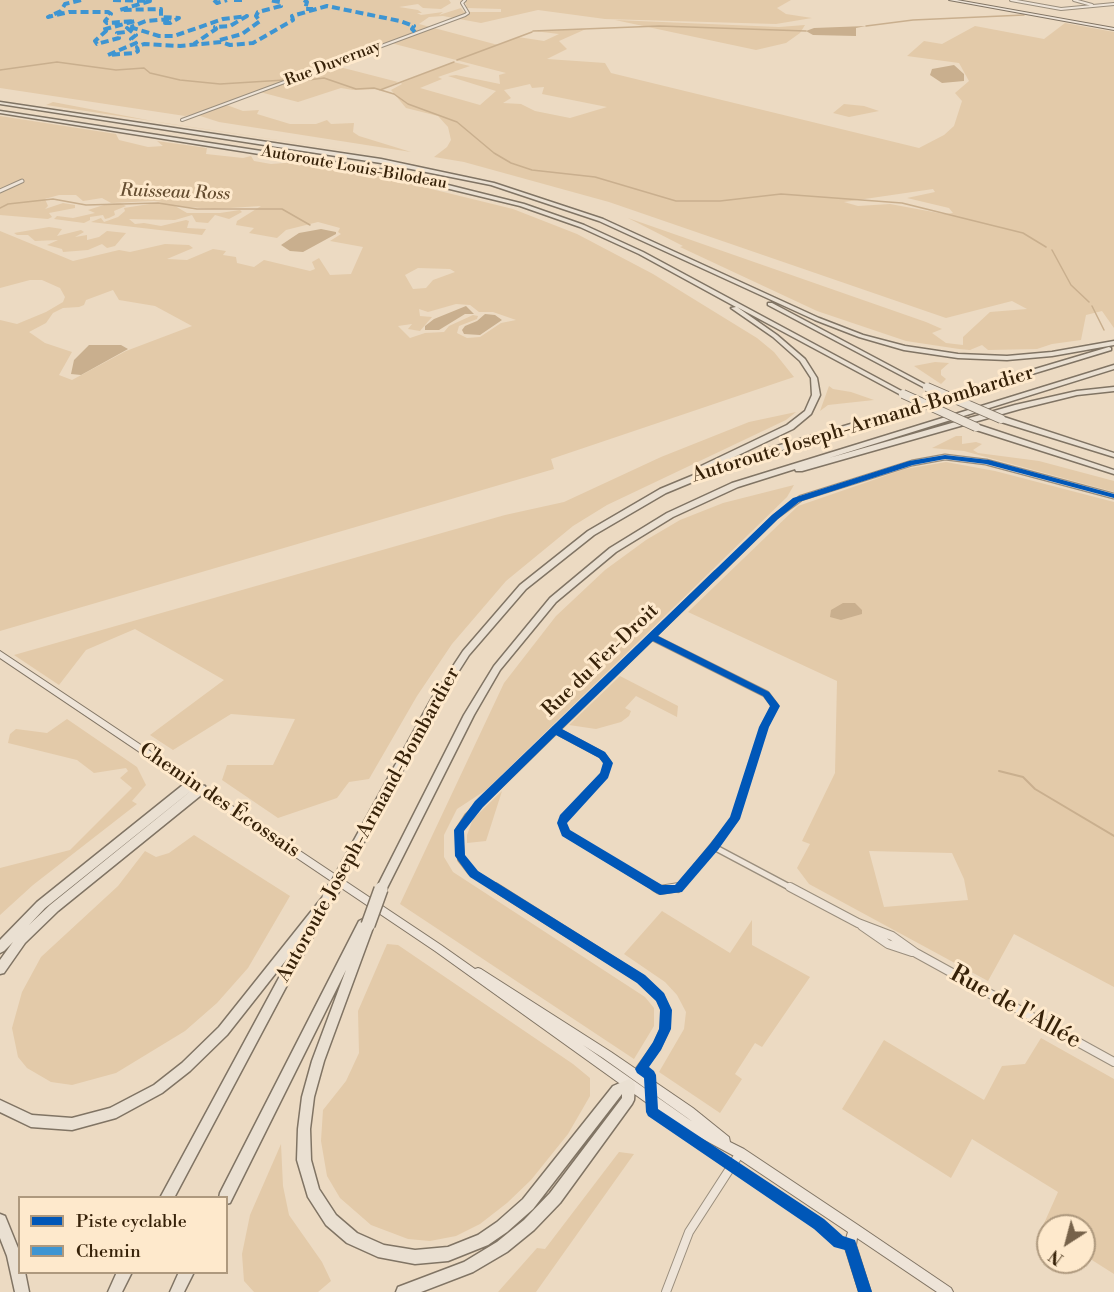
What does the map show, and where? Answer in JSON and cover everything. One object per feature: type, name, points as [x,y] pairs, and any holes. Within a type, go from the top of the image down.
[{"type":"highway","name":"Autoroute Louis-Bilodeau","points":[[0,103],[388,162],[458,176],[568,208],[667,250]]},
{"type":"highway","name":"Autoroute Louis-Bilodeau","points":[[0,112],[365,168],[457,186],[576,224],[627,246],[693,280]]},
{"type":"highway","points":[[667,250],[829,324],[873,340],[911,349],[958,356],[1013,358],[1114,345]]},
{"type":"highway","points":[[667,250],[927,387],[1001,419],[1114,455]]},
{"type":"highway","points":[[693,280],[903,394],[976,427],[1114,472]]},
{"type":"highway","points":[[663,491],[709,465],[790,427],[808,412],[816,395],[813,375],[797,354],[765,329],[693,280]]},
{"type":"highway","name":"Autoroute Joseph-Armand-Bombardier","points":[[167,1196],[441,691],[487,626],[518,592],[570,548],[605,524],[663,491],[740,460],[1114,345]]},
{"type":"highway","name":"Autoroute Joseph-Armand-Bombardier","points":[[366,923],[477,700],[503,660],[537,617],[580,576],[635,535],[680,510],[735,485],[1114,366]]},
{"type":"highway","points":[[735,485],[824,463],[1018,407],[1077,393],[1114,389]]},
{"type":"highway","points":[[0,948],[41,905],[197,786]]},
{"type":"highway","points":[[0,969],[21,940],[54,908],[197,786]]},
{"type":"highway","points":[[0,1106],[31,1121],[72,1124],[106,1116],[151,1094],[186,1068],[223,1031],[329,897]]},
{"type":"highway","points":[[366,923],[318,1061],[308,1097],[303,1129],[305,1167],[313,1192],[331,1220],[352,1238],[383,1252],[415,1257],[448,1254],[483,1240],[528,1204],[617,1090],[633,1080]]},
{"type":"highway","points":[[226,1196],[366,923]]},
{"type":"highway","points":[[403,1292],[468,1268],[502,1247],[530,1225],[555,1198],[628,1100],[633,1080]]},
{"type":"highway","points":[[0,1221],[18,1273]]},
{"type":"highway","points":[[18,1274],[22,1292]]},
{"type":"highway","points":[[115,1292],[124,1274]]},
{"type":"highway","points":[[177,1292],[186,1274]]},
{"type":"main road","points":[[951,0],[1114,29]]},
{"type":"main road","name":"Chemin des Écossais","points":[[0,654],[633,1080],[682,1122],[740,1153],[947,1292]]},
{"type":"main road","points":[[854,1229],[850,1245],[865,1292]]},
{"type":"street","name":"Rue Duvernay","points":[[182,120],[465,15],[468,13],[462,3],[465,0]]},
{"type":"street","points":[[1011,0],[1061,9],[1114,4]]},
{"type":"street","points":[[1074,0],[1093,6]]},
{"type":"street","points":[[0,190],[22,181]]},
{"type":"street","name":"Rue du Fer-Droit","points":[[633,1080],[657,1046],[665,1029],[666,1010],[660,997],[641,979],[476,876],[465,864],[458,849],[459,830],[468,816],[789,505],[810,494],[931,458],[963,458],[1114,496]]},
{"type":"street","points":[[555,730],[602,755],[608,763],[604,776],[564,818],[563,828],[571,837],[666,891],[682,885],[714,848],[739,809],[762,733],[774,709],[774,702],[766,694],[652,637]]},
{"type":"street","name":"Rue de l'Allée","points":[[714,848],[858,923],[888,944],[916,953],[1114,1062]]},
{"type":"street","points":[[666,1292],[689,1232],[740,1153]]},
{"type":"shaded area","points":[[0,0],[449,0],[451,3],[441,9],[423,8],[418,4],[399,7],[418,10],[422,13],[417,13],[421,15],[443,12],[439,15],[461,8],[464,12],[501,12],[501,9],[467,8],[465,1],[459,0],[791,0],[777,8],[786,14],[812,18],[776,24],[605,19],[538,10],[481,23],[443,16],[429,17],[419,24],[498,45],[518,37],[544,41],[559,34],[534,31],[586,29],[559,41],[567,49],[547,59],[605,63],[611,73],[919,148],[944,135],[954,126],[962,101],[955,93],[969,81],[959,63],[907,56],[924,41],[942,44],[975,26],[1044,39],[1065,23],[1114,32],[1114,328],[1102,311],[1086,315],[1081,340],[1052,344],[1037,349],[988,350],[982,345],[970,350],[906,341],[817,311],[680,247],[683,246],[628,218],[926,322],[942,329],[932,333],[946,343],[963,345],[963,337],[990,312],[1027,309],[1012,301],[946,318],[609,202],[464,162],[434,157],[447,147],[451,140],[448,127],[438,116],[406,108],[391,90],[401,83],[453,62],[470,66],[438,77],[442,79],[420,88],[480,105],[496,91],[448,76],[456,75],[500,84],[499,75],[506,73],[387,42],[328,64],[398,82],[382,89],[341,88],[298,102],[256,91],[224,104],[243,111],[259,110],[257,114],[290,124],[316,124],[327,120],[331,124],[354,123],[353,132],[359,136],[411,152],[219,122],[194,114],[185,116],[0,88]],"holes":[[[530,84],[532,88],[544,87],[542,94],[607,107],[570,118],[535,111],[521,104],[503,103],[511,98],[504,90]],[[933,189],[935,192],[907,198],[949,208],[953,213],[944,214],[890,204],[858,206],[844,202]]]},
{"type":"shaded area","points":[[615,20],[779,27],[805,25],[800,33],[786,43],[756,50]]},
{"type":"shaded area","points":[[866,26],[856,28],[856,36],[813,35],[806,31],[814,28]]},
{"type":"shaded area","points":[[954,65],[964,74],[964,81],[942,83],[930,75],[932,69]]},
{"type":"shaded area","points":[[53,102],[155,121],[46,105]]},
{"type":"shaded area","points":[[844,104],[864,106],[879,111],[849,117],[833,113]]},
{"type":"shaded area","points":[[0,116],[116,134],[119,140],[148,147],[163,146],[157,141],[207,148],[206,154],[243,158],[251,156],[254,161],[271,164],[298,162],[366,173],[513,209],[577,234],[653,274],[757,338],[774,352],[794,377],[551,459],[554,469],[0,631],[0,320],[17,324],[46,312],[63,302],[65,297],[60,288],[42,280],[30,280],[0,288],[0,231],[73,261],[119,250],[130,252],[165,244],[189,245],[193,248],[167,259],[187,260],[213,249],[226,251],[223,255],[236,257],[237,263],[254,267],[264,260],[310,271],[315,269],[312,262],[319,258],[330,275],[351,274],[363,247],[330,241],[341,234],[338,232],[340,228],[318,222],[286,230],[277,238],[249,233],[254,228],[236,225],[237,221],[261,206],[214,209],[175,206],[187,213],[220,213],[240,210],[242,212],[229,219],[215,215],[208,223],[196,222],[192,215],[175,220],[129,219],[135,224],[161,226],[186,220],[189,221],[187,228],[206,229],[202,235],[91,222],[101,218],[104,222],[118,217],[125,211],[124,208],[162,202],[154,201],[111,203],[102,198],[83,201],[76,195],[59,195],[45,199],[48,206],[45,209],[63,203],[75,205],[75,208],[49,213],[52,217],[48,219],[0,215]],"holes":[[[418,268],[450,269],[455,272],[433,280],[426,288],[413,289],[405,275]],[[113,290],[119,300],[155,306],[192,326],[126,351],[72,380],[59,375],[72,352],[45,343],[29,332],[46,323],[53,313],[63,308],[79,307],[84,305],[86,300]],[[456,304],[470,305],[479,312],[493,312],[516,320],[501,323],[480,337],[467,338],[457,333],[459,326],[477,319],[478,316],[473,315],[449,326],[444,332],[425,333],[410,338],[398,326],[412,324],[408,329],[420,331],[432,317],[420,316],[419,309],[428,312]]]},
{"type":"shaded area","points":[[155,121],[390,157],[163,123]]},
{"type":"shaded area","points":[[120,203],[126,206],[114,211],[115,215],[109,218],[105,219],[103,215],[90,217],[90,220],[84,223],[54,219],[57,216],[73,218],[95,213],[88,210],[107,204]]},
{"type":"shaded area","points":[[49,227],[62,229],[57,236],[81,230],[84,232],[75,237],[87,235],[87,240],[99,237],[107,231],[126,233],[115,246],[107,248],[102,244],[88,250],[63,252],[62,249],[47,245],[58,240],[35,241],[28,235],[14,233]]},
{"type":"shaded area","points":[[321,229],[336,232],[336,234],[303,252],[290,251],[281,245],[299,233]]},
{"type":"shaded area","points":[[466,306],[474,314],[465,314],[439,330],[425,330],[425,326],[434,319]]},
{"type":"shaded area","points":[[485,314],[495,315],[502,320],[480,335],[464,334],[462,330],[465,326],[477,321]]},
{"type":"shaded area","points":[[89,345],[121,345],[128,349],[81,375],[71,374],[74,360]]},
{"type":"shaded area","points":[[935,362],[949,363],[941,370],[941,375],[946,379],[941,384],[914,366]]},
{"type":"shaded area","points":[[829,386],[874,400],[828,405],[820,411]]},
{"type":"shaded area","points":[[796,412],[786,420],[607,505],[573,526],[506,581],[452,644],[417,696],[369,779],[349,782],[337,798],[278,818],[222,780],[227,765],[273,765],[295,719],[231,714],[173,750],[150,735],[224,680],[135,629],[86,650],[59,685],[14,655],[505,515],[564,502],[661,457],[749,422]]},
{"type":"shaded area","points":[[956,436],[962,436],[962,444],[976,442],[982,444],[973,450],[978,453],[1039,461],[1114,481],[1114,492],[964,451],[932,448]]},
{"type":"shaded area","points":[[946,462],[995,471],[1114,502],[1114,987],[1014,934],[988,981],[809,884],[797,868],[810,844],[802,841],[835,773],[837,681],[688,612],[798,506],[905,469]],"holes":[[[869,851],[952,853],[964,879],[968,900],[884,907]]]},
{"type":"shaded area","points":[[794,485],[787,497],[486,790],[457,809],[444,835],[444,857],[453,872],[645,997],[654,1008],[654,1026],[634,1059],[400,904],[504,683],[556,616],[605,570],[646,540],[680,520],[723,503]]},
{"type":"shaded area","points":[[843,603],[855,603],[862,610],[862,614],[841,620],[830,617],[831,610]]},
{"type":"shaded area","points":[[620,676],[678,706],[677,717],[636,696],[625,708],[631,711],[629,716],[621,722],[596,729],[569,725]]},
{"type":"shaded area","points":[[67,719],[137,767],[146,785],[132,801],[137,804],[33,885],[0,915],[0,868],[70,850],[132,788],[120,778],[128,771],[126,768],[94,773],[77,760],[8,743],[10,734],[16,729],[47,733]]},
{"type":"shaded area","points":[[502,791],[486,841],[467,843],[467,835],[473,819]]},
{"type":"shaded area","points":[[194,835],[290,896],[248,968],[217,1003],[185,1031],[116,1073],[72,1085],[51,1082],[27,1068],[18,1057],[12,1028],[22,992],[41,957],[118,886],[145,851],[156,857],[169,853]]},
{"type":"shaded area","points":[[662,911],[730,953],[752,920],[752,945],[810,977],[762,1047],[755,1043],[735,1074],[742,1079],[720,1113],[659,1072],[684,1029],[686,1012],[677,995],[665,982],[624,954]]},
{"type":"shaded area","points":[[387,944],[398,945],[573,1064],[590,1078],[590,1096],[568,1134],[531,1180],[480,1224],[456,1236],[430,1241],[408,1239],[371,1225],[340,1198],[327,1176],[321,1141],[323,1110],[346,1081],[359,1053],[358,1011]]},
{"type":"shaded area","points":[[1041,1038],[1114,1079],[1114,1274],[1096,1263],[1096,1214],[1048,1214],[1058,1192],[972,1139],[951,1178],[842,1109],[884,1040],[984,1100],[1002,1066],[1025,1064]]},
{"type":"shaded area","points":[[281,1144],[283,1186],[289,1215],[322,1262],[331,1281],[318,1292],[254,1292],[244,1281],[242,1254],[250,1215]]},
{"type":"shaded area","points":[[619,1152],[634,1154],[536,1292],[498,1292],[537,1248],[545,1249]]},
{"type":"waterway","points":[[866,26],[913,20],[1024,15]]},
{"type":"waterway","points":[[533,31],[659,26],[806,31]]},
{"type":"waterway","points":[[457,60],[532,32]]},
{"type":"waterway","points":[[0,70],[57,62],[116,70],[144,68],[150,73],[180,80],[220,84],[285,80]]},
{"type":"waterway","points":[[380,90],[454,62]]},
{"type":"waterway","points":[[292,82],[324,78],[356,89],[380,90]]},
{"type":"waterway","points":[[380,90],[394,94],[408,104],[457,122],[494,153],[511,163],[532,170],[595,177],[676,201],[720,201],[781,194],[902,203],[1023,233],[1046,247]]},
{"type":"waterway","name":"Ruisseau Ross","points":[[0,208],[8,204],[53,199],[86,205],[158,203],[197,209],[282,209],[310,225]]},
{"type":"waterway","points":[[1052,250],[1071,285],[1089,302]]},
{"type":"waterway","points":[[1092,306],[1104,330]]},
{"type":"waterway","points":[[999,771],[1023,777],[1035,789],[1114,836]]},
{"type":"marked path","points":[[81,0],[65,4],[61,11],[48,17],[69,12],[108,12],[111,14],[105,21],[107,23],[135,21],[102,30],[106,31],[95,41],[97,44],[119,38],[117,33],[126,32],[127,28],[136,35],[131,39],[136,43],[108,55],[135,53],[138,51],[137,47],[144,44],[180,46],[221,42],[230,45],[253,43],[293,20],[292,16],[327,6],[400,21],[414,26],[412,29],[415,32]]},
{"type":"marked path","points":[[113,0],[150,1],[120,10],[161,9],[161,17],[179,18],[170,23],[165,23],[169,19],[146,21],[131,27]]},
{"type":"marked path","points":[[214,0],[217,3],[227,0]]},
{"type":"marked path","points":[[234,0],[245,0]]},
{"type":"marked path","points":[[220,40],[242,34],[260,21],[256,16],[258,12],[281,6],[280,2],[269,0]]},
{"type":"marked path","points":[[304,0],[307,2],[305,9],[313,9]]},
{"type":"marked path","points":[[130,27],[159,36],[174,36],[223,19],[247,16],[230,26],[215,27],[216,29],[194,44]]},
{"type":"cycle path","points":[[865,1292],[850,1245],[839,1242],[819,1224],[652,1112],[650,1075],[641,1069],[657,1046],[665,1029],[666,1010],[660,997],[641,979],[474,874],[460,856],[459,830],[479,804],[775,517],[796,500],[912,463],[945,457],[986,462],[1114,496]]},
{"type":"cycle path","points":[[555,730],[602,755],[608,763],[604,775],[564,818],[562,823],[566,833],[660,890],[678,889],[735,819],[764,727],[775,706],[766,694],[652,637]]}]
